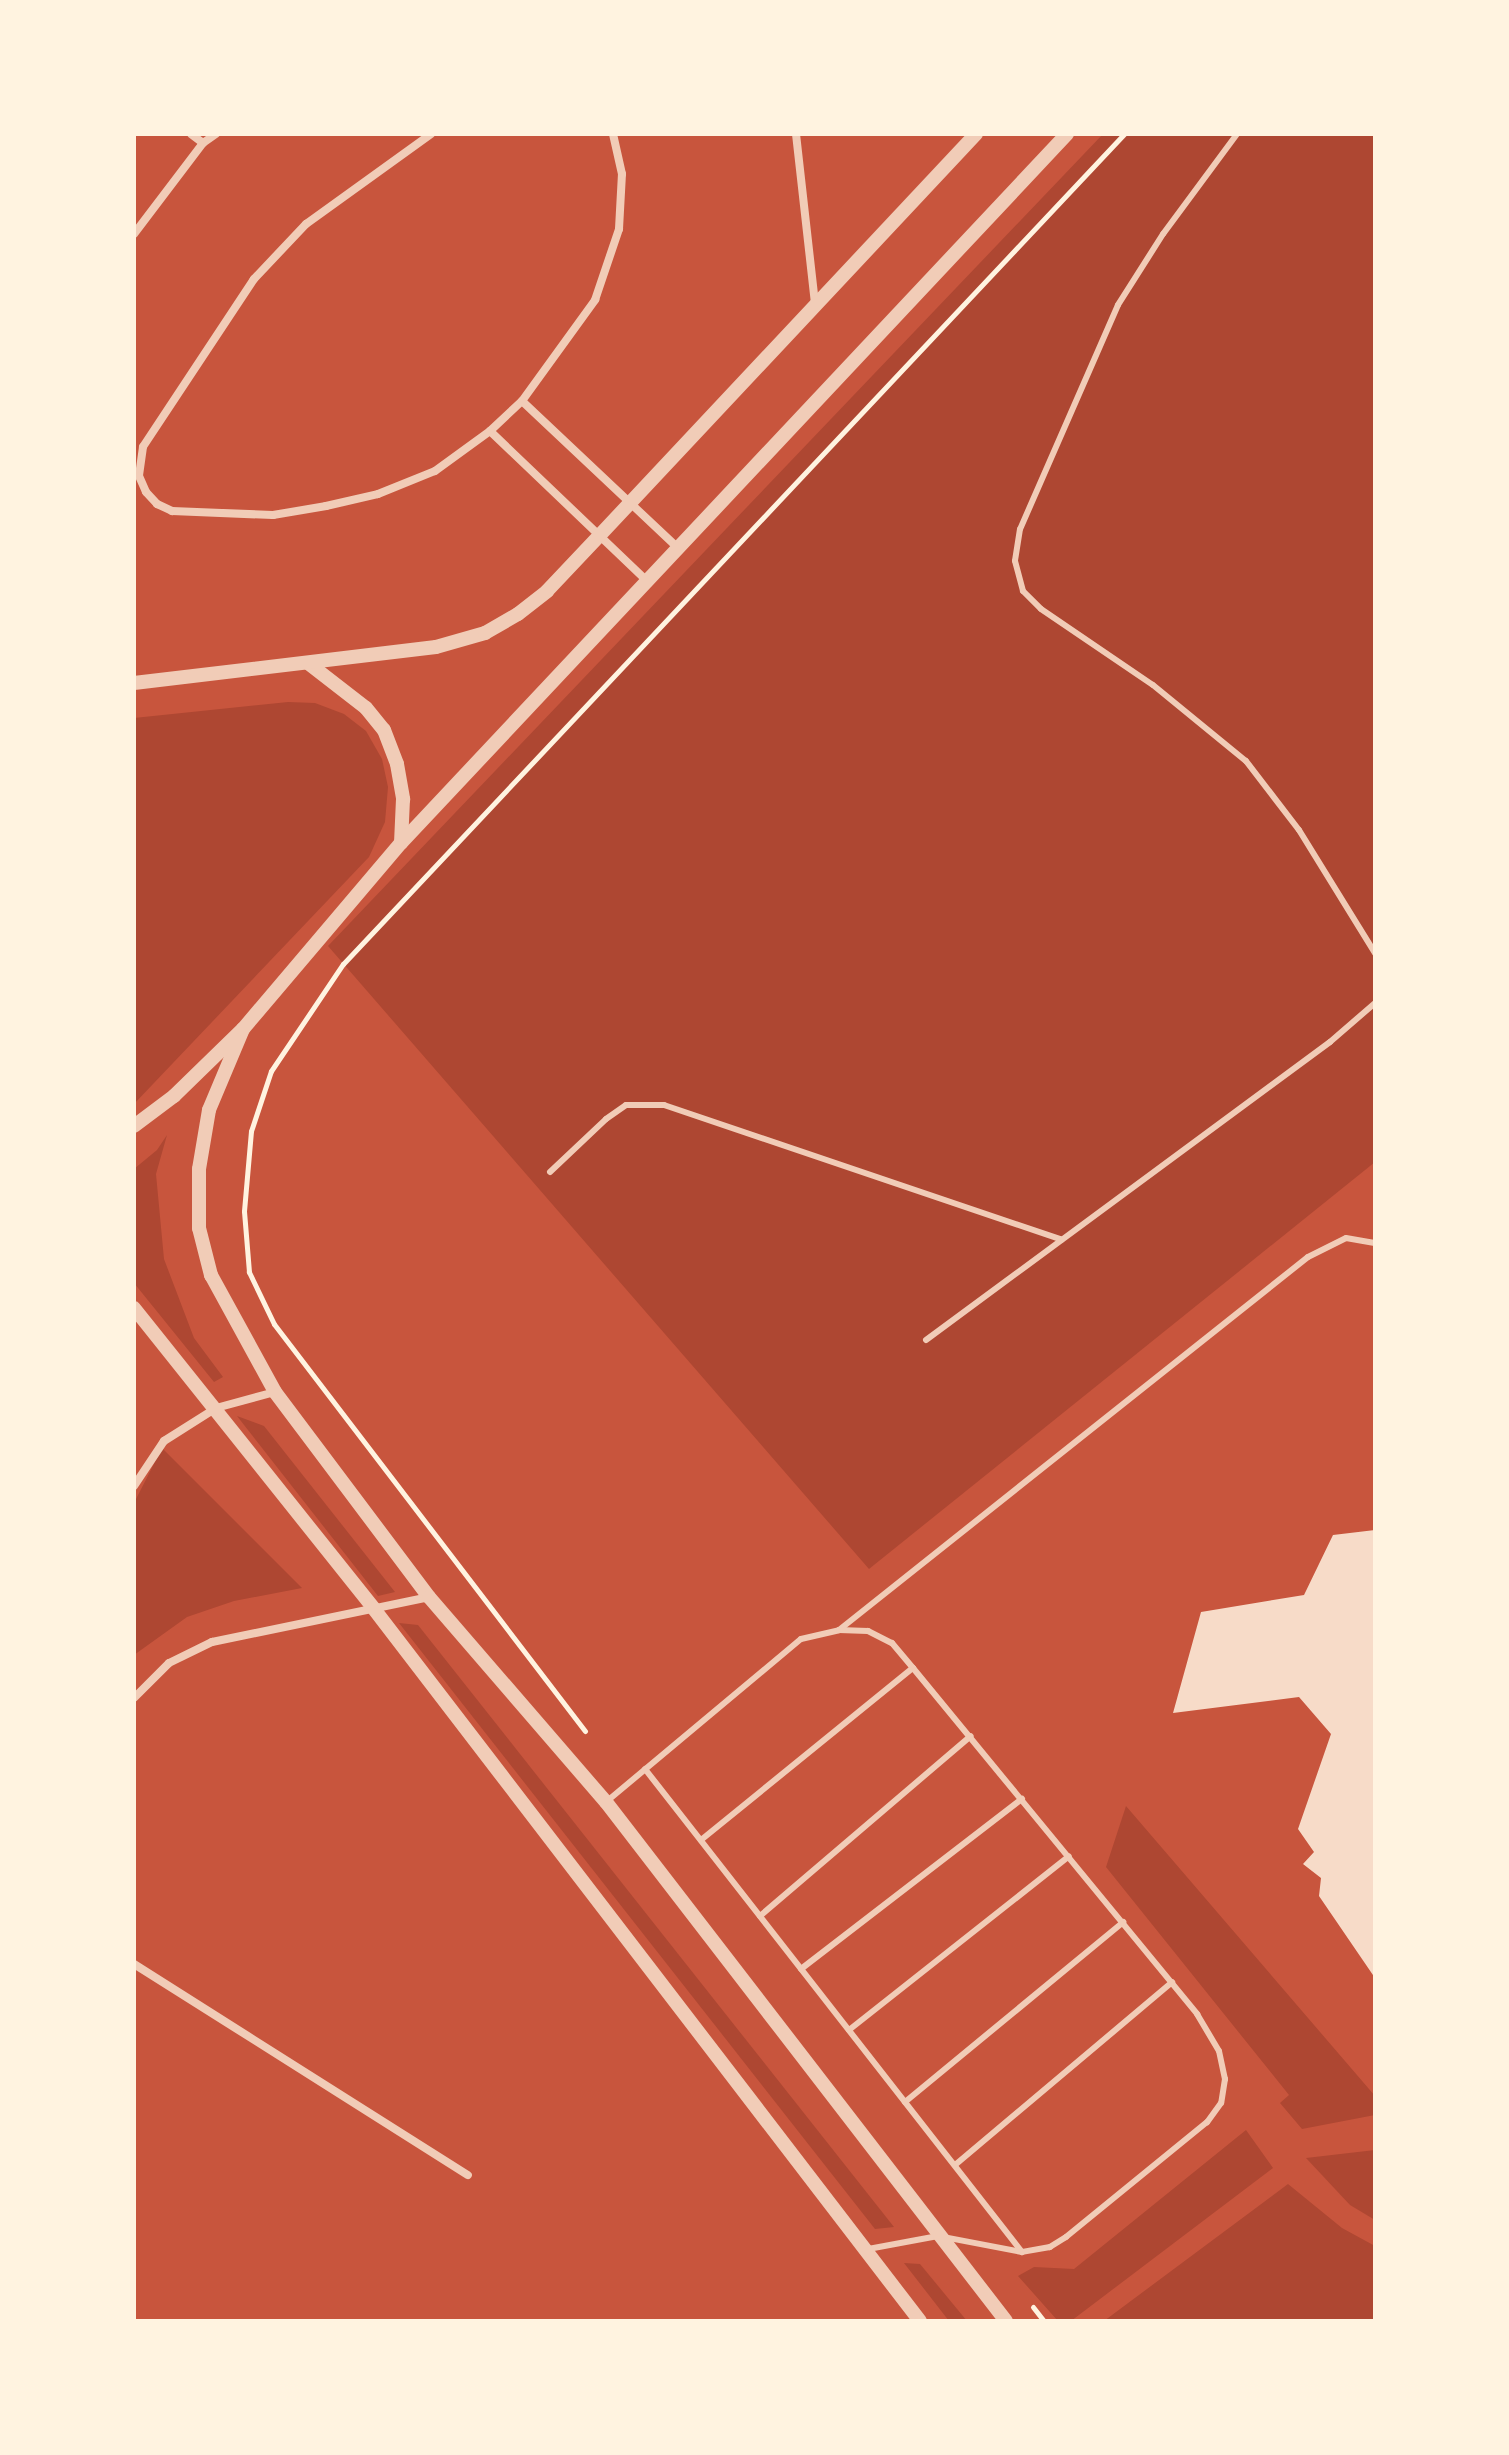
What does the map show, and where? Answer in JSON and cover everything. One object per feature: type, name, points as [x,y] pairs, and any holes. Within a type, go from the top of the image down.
[{"type":"street","points":[[191,134],[203,143]]},
{"type":"street","points":[[134,234],[203,143],[216,134]]},
{"type":"street","points":[[431,134],[306,224],[254,279],[143,447],[139,476],[146,492],[157,504],[172,511],[273,515],[378,494],[435,471],[490,431],[522,401],[595,300],[619,229],[622,174],[613,134]]},
{"type":"street","points":[[796,134],[815,303]]},
{"type":"street","points":[[134,683],[436,647],[485,633],[518,614],[547,591],[976,134]]},
{"type":"street","points":[[134,1126],[174,1096],[243,1029],[401,843],[1067,134]]},
{"type":"street","points":[[522,401],[678,548]]},
{"type":"street","points":[[490,431],[647,581]]},
{"type":"street","points":[[308,663],[366,708],[384,730],[397,764],[403,799],[401,843]]},
{"type":"street","points":[[243,1029],[209,1110],[199,1169],[199,1228],[211,1275],[275,1392],[429,1597],[606,1802],[1006,2321]]},
{"type":"street","points":[[134,1308],[374,1609],[868,2249],[920,2321]]},
{"type":"street","points":[[134,1486],[164,1441],[216,1408],[275,1392]]},
{"type":"street","points":[[134,1698],[169,1663],[212,1642],[429,1597]]},
{"type":"street","points":[[134,1964],[468,2175]]},
{"type":"lane","points":[[1237,134],[1163,234],[1118,305],[1020,529],[1015,561],[1023,591],[1041,609],[1153,685],[1246,761],[1299,830],[1375,953]]},
{"type":"lane","points":[[926,1340],[1330,1042],[1375,1003]]},
{"type":"lane","points":[[550,1172],[606,1119],[626,1105],[664,1105],[1062,1240]]},
{"type":"lane","points":[[839,1630],[1121,1410],[1308,1257],[1346,1238],[1375,1243]]},
{"type":"lane","points":[[606,1802],[801,1639],[839,1630],[868,1631],[892,1643],[971,1736],[1172,1982],[1197,2014],[1219,2051],[1225,2079],[1221,2103],[1207,2122],[1050,2247],[1022,2252],[938,2236],[868,2249]]},
{"type":"lane","points":[[701,1840],[913,1668]]},
{"type":"lane","points":[[760,1916],[971,1736]]},
{"type":"lane","points":[[645,1769],[1022,2252]]},
{"type":"lane","points":[[801,1969],[1022,1799]]},
{"type":"lane","points":[[849,2030],[1069,1856]]},
{"type":"lane","points":[[905,2102],[1123,1922]]},
{"type":"lane","points":[[955,2165],[1172,1982]]},
{"type":"path","points":[[588,1734],[274,1324],[249,1272],[244,1211],[251,1131],[271,1071],[343,964],[1124,134]]},
{"type":"path","points":[[1024,2296],[1044,2321]]},
{"type":"shaded area","points":[[1103,134],[1375,134],[1375,1162],[869,1569],[328,946]]},
{"type":"shaded area","points":[[288,702],[315,703],[344,714],[366,731],[382,759],[388,787],[385,822],[369,857],[134,1104],[134,718]]},
{"type":"shaded area","points":[[167,1135],[156,1174],[164,1259],[194,1338],[223,1377],[214,1382],[134,1283],[134,1169],[157,1150]]},
{"type":"shaded area","points":[[237,1416],[264,1426],[395,1592],[378,1596]]},
{"type":"shaded area","points":[[162,1448],[302,1588],[234,1601],[187,1617],[134,1655],[134,1503]]},
{"type":"shaded area","points":[[399,1623],[418,1625],[894,2227],[875,2229]]},
{"type":"shaded area","points":[[1126,1806],[1375,2096],[1375,2115],[1302,2129],[1280,2103],[1289,2095],[1106,1867]]},
{"type":"shaded area","points":[[1246,2130],[1273,2168],[1071,2321],[1058,2321],[1018,2276],[1034,2267],[1074,2269]]},
{"type":"shaded area","points":[[1375,2150],[1375,2220],[1350,2205],[1306,2158]]},
{"type":"shaded area","points":[[1288,2184],[1342,2228],[1375,2246],[1375,2321],[1104,2321]]},
{"type":"shaded area","points":[[904,2263],[920,2264],[967,2321],[949,2321]]},
{"type":"building","points":[[1375,1530],[1375,1978],[1319,1896],[1321,1878],[1303,1864],[1314,1852],[1298,1829],[1331,1734],[1299,1697],[1173,1713],[1201,1612],[1304,1595],[1333,1535]]}]
